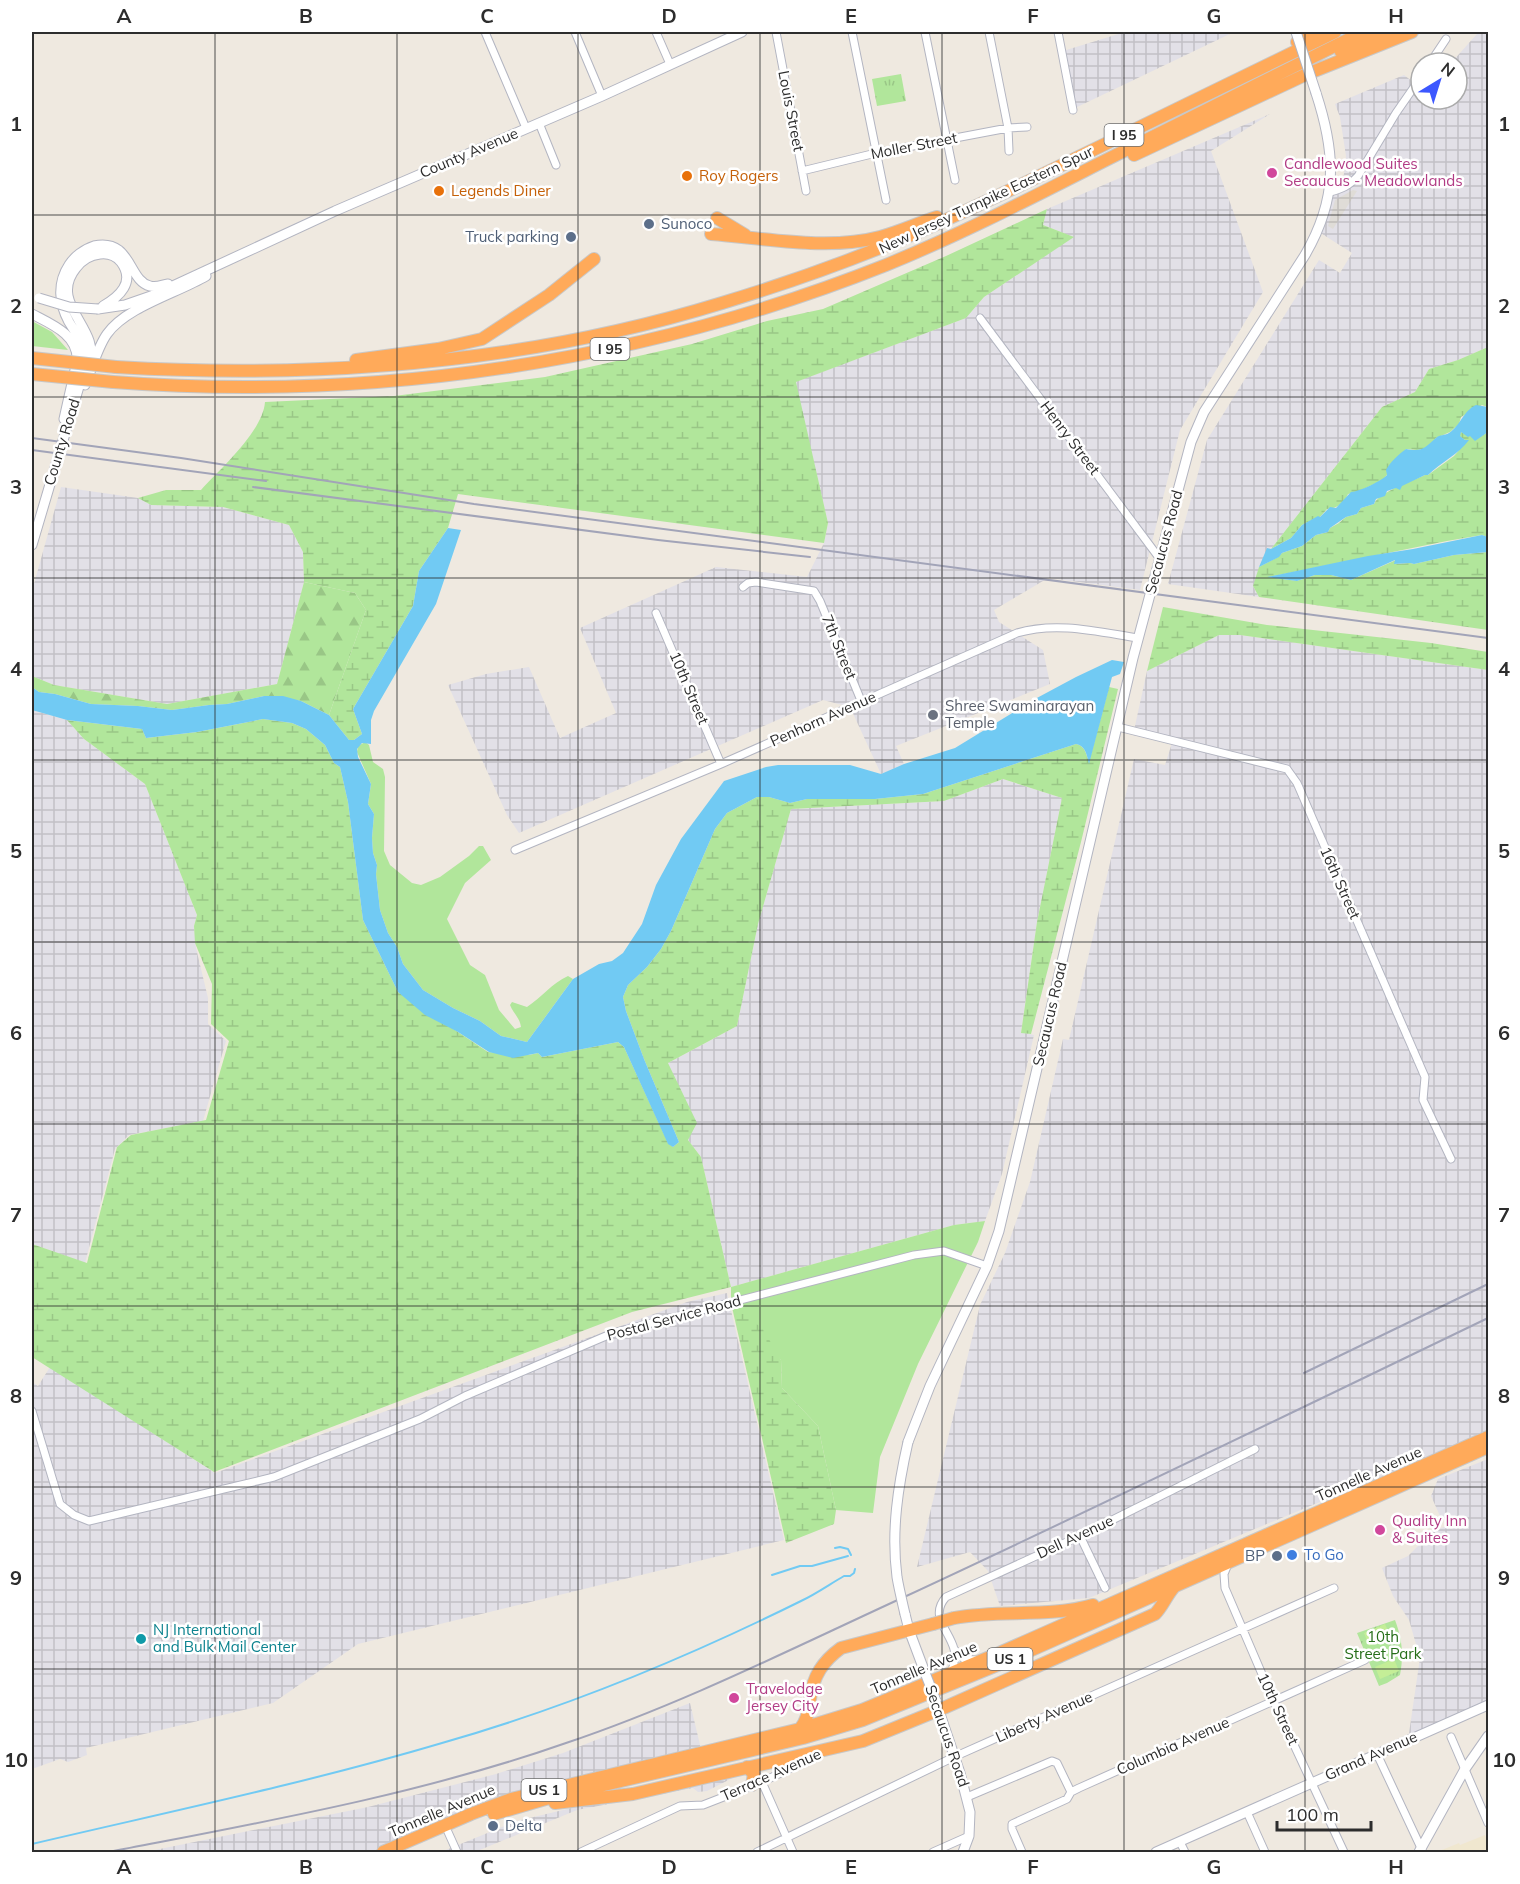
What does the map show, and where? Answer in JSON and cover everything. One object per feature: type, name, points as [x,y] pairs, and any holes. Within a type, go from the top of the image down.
[{"type":"highway","points":[[1254,72],[1289,46],[1316,32]]},
{"type":"highway","name":"New Jersey Turnpike Eastern Spur","points":[[32,358],[116,367],[193,371],[367,367],[468,356],[568,340],[653,322],[723,303],[834,266],[915,234],[1335,32]]},
{"type":"highway","name":"New Jersey Turnpike Eastern Spur","points":[[32,374],[113,382],[230,387],[375,382],[490,370],[605,350],[725,320],[856,276],[951,237],[1363,32]]},
{"type":"highway","points":[[1232,97],[1268,85],[1385,32]]},
{"type":"highway","points":[[1076,175],[1121,161],[1300,77],[1412,32]]},
{"type":"highway","points":[[711,234],[803,242],[857,241],[885,235],[995,197]]},
{"type":"highway","points":[[717,218],[749,237]]},
{"type":"highway","points":[[294,370],[477,341],[511,321],[594,259]]},
{"type":"highway","name":"Tonnelle Avenue","points":[[383,1852],[511,1799],[800,1729],[862,1710],[1488,1437]]},
{"type":"highway","name":"Tonnelle Avenue","points":[[398,1852],[510,1808],[803,1738],[863,1720],[1010,1660],[1488,1447]]},
{"type":"highway","points":[[510,1808],[633,1794],[863,1741],[938,1706],[1155,1614],[1175,1586]]},
{"type":"highway","points":[[800,1729],[806,1722],[814,1678],[821,1665],[841,1648],[954,1618],[984,1614],[1037,1614],[1121,1599]]},
{"type":"highway","points":[[747,1767],[754,1774],[757,1784]]},
{"type":"main road","name":"County Avenue","points":[[196,275],[335,211],[602,96],[742,32]]},
{"type":"main road","name":"Secaucus Road","points":[[963,1852],[969,1836],[970,1812],[967,1797],[938,1706],[909,1629],[897,1577],[895,1543],[899,1483],[908,1442],[930,1386],[987,1266],[999,1231],[1138,638],[1186,456],[1197,427],[1315,237],[1323,218],[1330,192],[1329,142],[1296,32]]},
{"type":"main road","points":[[83,374],[86,360],[84,350],[63,310],[60,293],[64,275],[76,257],[94,246],[111,247],[124,255],[140,280],[152,287],[174,283],[196,275]]},
{"type":"main road","name":"County Road","points":[[32,545],[83,374],[91,358],[88,339],[68,297],[68,286],[72,274],[83,261],[98,254],[109,254],[122,263],[126,274],[126,284],[117,298],[98,309]]},
{"type":"main road","points":[[69,420],[80,399],[104,338],[116,323],[135,310],[196,282],[235,257]]},
{"type":"main road","points":[[32,295],[61,305],[107,309],[140,300],[196,275]]},
{"type":"main road","points":[[32,314],[65,334],[72,342],[77,357],[52,475]]},
{"type":"main road","name":"Grand Avenue","points":[[1156,1852],[1488,1705]]},
{"type":"main road","points":[[1421,1851],[1465,1769],[1488,1736]]},
{"type":"street","points":[[485,32],[526,128]]},
{"type":"street","points":[[575,32],[602,96]]},
{"type":"street","points":[[656,32],[670,64]]},
{"type":"street","name":"Louis Street","points":[[776,32],[806,190]]},
{"type":"street","points":[[852,32],[886,200]]},
{"type":"street","points":[[925,32],[955,180]]},
{"type":"street","points":[[989,32],[1008,129],[1009,151]]},
{"type":"street","points":[[1058,32],[1072,110]]},
{"type":"street","points":[[1438,51],[1446,39]]},
{"type":"street","points":[[1330,192],[1342,189],[1358,176],[1409,95]]},
{"type":"street","points":[[539,123],[556,165]]},
{"type":"street","name":"Moller Street","points":[[802,171],[876,153],[1027,127]]},
{"type":"street","name":"Henry Street","points":[[980,318],[1160,559]]},
{"type":"street","name":"7th Street","points":[[743,587],[748,583],[756,582],[814,591],[862,703]]},
{"type":"street","name":"10th Street","points":[[656,613],[721,764]]},
{"type":"street","name":"Penhorn Avenue","points":[[515,850],[721,764],[1028,630],[1060,627],[1138,638]]},
{"type":"street","name":"16th Street","points":[[1118,727],[1287,769],[1297,783],[1425,1077],[1423,1100],[1451,1159]]},
{"type":"street","name":"Postal Service Road","points":[[32,1411],[60,1504],[74,1515],[89,1521],[274,1478],[420,1419],[465,1396],[613,1333],[915,1255],[944,1251],[987,1266]]},
{"type":"street","name":"Dell Avenue","points":[[954,1649],[939,1614],[940,1603],[946,1597],[1080,1536],[1255,1449]]},
{"type":"street","points":[[1080,1536],[1106,1588]]},
{"type":"street","name":"10th Street","points":[[1228,1563],[1224,1574],[1224,1588],[1344,1852]]},
{"type":"street","name":"Liberty Avenue","points":[[757,1852],[954,1757],[1334,1588]]},
{"type":"street","points":[[954,1649],[964,1659],[983,1659]]},
{"type":"street","points":[[951,1672],[955,1663],[954,1649]]},
{"type":"street","name":"Columbia Avenue","points":[[1022,1852],[1012,1824],[1067,1799],[1071,1792],[1365,1660]]},
{"type":"street","points":[[1451,1737],[1488,1822]]},
{"type":"street","name":"Terrace Avenue","points":[[581,1852],[680,1806],[703,1804],[757,1784],[828,1750]]},
{"type":"street","points":[[1377,1754],[1421,1851]]},
{"type":"street","points":[[967,1797],[1052,1761],[1056,1763],[1071,1792]]},
{"type":"street","points":[[757,1784],[793,1852]]},
{"type":"street","points":[[1247,1812],[1265,1852]]},
{"type":"street","points":[[448,1832],[457,1852]]},
{"type":"street","points":[[933,1852],[969,1836]]},
{"type":"street","points":[[1180,1842],[1185,1852]]},
{"type":"shaded area","points":[[1125,32],[1234,32],[1073,109],[1063,51]]},
{"type":"shaded area","points":[[1474,32],[1488,32],[1488,347],[1429,369],[1415,392],[1382,407],[1268,553],[1253,586],[1259,597],[1168,584],[1207,440],[1319,260],[1340,273],[1352,253],[1319,232],[1331,194],[1342,190],[1346,156],[1340,117],[1335,104],[1404,75],[1409,79],[1409,111],[1469,111],[1469,51],[1462,51],[1477,34]]},
{"type":"shaded area","points":[[1270,114],[1211,151],[1263,292],[1180,430],[1140,590],[1048,578],[994,610],[999,622],[1043,650],[1050,684],[896,746],[904,764],[881,774],[850,707],[823,700],[519,833],[507,815],[448,685],[486,674],[529,667],[560,738],[616,713],[580,628],[716,567],[807,577],[824,543],[828,523],[795,382],[966,318],[984,297],[1073,237],[1043,225],[1047,209]]},
{"type":"shaded area","points":[[1353,190],[1357,191],[1333,229],[1328,226],[1335,200]]},
{"type":"shaded area","points":[[61,487],[138,498],[151,505],[223,507],[289,525],[303,552],[304,582],[277,684],[167,704],[54,685],[32,676],[32,591]]},
{"type":"shaded area","points":[[1219,635],[1240,635],[1488,670],[1488,1432],[1089,1598],[1000,1606],[988,1571],[970,1552],[917,1567],[980,1305],[1005,1253],[1030,1182],[1063,1039],[1069,1040],[1134,759],[1165,765],[1172,743],[1133,735],[1147,671]]},
{"type":"shaded area","points":[[32,710],[67,720],[84,739],[145,784],[197,915],[194,926],[196,948],[208,998],[208,1024],[226,1041],[203,1121],[129,1135],[115,1149],[85,1263],[32,1244]]},
{"type":"shaded area","points":[[1003,779],[1062,798],[1037,922],[1021,1032],[1034,1035],[1002,1174],[985,1221],[954,1225],[731,1287],[701,1157],[688,1140],[668,1063],[737,1026],[758,924],[791,809],[944,801]]},
{"type":"shaded area","name":"NJ International and Bulk Mail Center","points":[[727,1293],[784,1540],[358,1644],[273,1703],[86,1748],[87,1755],[68,1762],[60,1759],[32,1769],[32,1382],[38,1386],[50,1367],[215,1473],[687,1302]]},
{"type":"shaded area","points":[[1488,1459],[1488,1707],[1408,1740],[1420,1658],[1409,1620],[1393,1596],[1382,1568],[1408,1556],[1421,1543],[1419,1536],[1458,1522],[1440,1516],[1431,1496],[1438,1479]]},
{"type":"shaded area","points":[[690,1703],[701,1749],[487,1804],[376,1852],[145,1852],[368,1807],[496,1774],[563,1753]]},
{"type":"shaded area","points":[[764,1762],[707,1791],[698,1792],[693,1788],[577,1810],[475,1852],[441,1852],[517,1821]]},
{"type":"shaded area","points":[[1485,1835],[1488,1852],[1437,1852],[1459,1843],[1460,1845]]},
{"type":"green space","points":[[901,74],[906,101],[877,106],[872,79]]},
{"type":"green space","points":[[1047,209],[1043,225],[1074,237],[984,297],[966,318],[796,382],[828,523],[824,543],[458,494],[448,528],[419,571],[413,606],[353,709],[362,734],[354,740],[349,740],[329,715],[366,610],[355,593],[304,582],[303,552],[289,525],[223,507],[151,505],[138,498],[166,490],[201,490],[249,437],[257,425],[265,402],[394,396],[545,377],[692,344],[767,321],[823,309]]},
{"type":"green space","points":[[32,321],[52,332],[68,350],[32,346]]},
{"type":"green space","points":[[1488,347],[1488,407],[1482,405],[1461,417],[1459,424],[1450,432],[1436,438],[1425,449],[1406,449],[1383,480],[1348,494],[1340,505],[1327,509],[1320,517],[1302,525],[1291,538],[1271,549],[1382,407],[1415,392],[1429,369]]},
{"type":"green space","points":[[1461,432],[1474,437],[1488,432],[1488,537],[1482,535],[1447,541],[1269,577],[1297,581],[1315,575],[1331,575],[1351,580],[1396,560],[1395,564],[1414,564],[1454,555],[1488,552],[1488,630],[1259,597],[1253,586],[1259,567],[1282,553],[1302,546],[1316,535],[1328,532],[1346,517],[1357,514],[1361,508],[1374,504],[1389,491],[1428,475],[1454,456],[1468,440],[1459,436]]},
{"type":"green space","points":[[304,582],[355,593],[366,610],[329,715],[301,701],[264,696],[227,704],[172,710],[91,704],[39,692],[32,687],[32,676],[54,685],[167,704],[277,684]]},
{"type":"green space","points":[[1163,607],[1267,625],[1431,643],[1488,652],[1488,670],[1240,635],[1219,635],[1147,671]]},
{"type":"green space","points":[[1109,687],[1118,689],[1031,1034],[1021,1033],[1037,922],[1062,798],[1003,779],[944,801],[791,809],[758,924],[737,1026],[668,1063],[697,1123],[688,1140],[701,1157],[731,1287],[632,1312],[214,1472],[32,1357],[32,1244],[87,1263],[117,1147],[131,1135],[206,1120],[229,1041],[211,1024],[212,984],[195,943],[194,926],[197,915],[145,784],[84,739],[67,720],[142,729],[146,738],[197,732],[263,719],[292,723],[306,729],[325,745],[334,763],[340,767],[348,802],[363,920],[398,992],[488,1052],[529,1055],[538,1053],[542,1057],[618,1042],[624,1047],[668,1143],[673,1147],[679,1142],[644,1059],[623,997],[628,985],[647,967],[661,949],[715,829],[727,813],[757,797],[769,797],[790,803],[807,799],[875,799],[923,794],[1076,744],[1084,749],[1089,762]]},
{"type":"green space","points":[[365,742],[369,745],[373,762],[383,769],[385,777],[384,851],[390,865],[412,883],[421,885],[440,877],[479,846],[483,846],[491,860],[465,883],[447,919],[470,965],[485,975],[499,1010],[515,1029],[521,1027],[510,1005],[512,1002],[527,1007],[562,979],[568,976],[573,979],[527,1042],[501,1036],[480,1021],[423,990],[403,964],[380,910],[377,865],[372,838],[374,814],[368,804],[371,784],[357,752],[358,746]]},
{"type":"green space","points":[[985,1221],[978,1242],[918,1364],[880,1457],[873,1513],[836,1510],[818,1426],[782,1388],[781,1360],[731,1303],[731,1287],[954,1225]]},
{"type":"green space","points":[[731,1303],[763,1329],[781,1360],[782,1388],[818,1426],[836,1510],[834,1524],[786,1543]]},
{"type":"green space","name":"10th Street Park","points":[[1395,1620],[1402,1647],[1400,1675],[1379,1686],[1357,1633]]},
{"type":"green space","points":[[1385,1624],[1391,1637],[1369,1646],[1364,1633]]},
{"type":"green space","points":[[1394,1659],[1399,1671],[1380,1679],[1375,1667]]},
{"type":"water","points":[[1476,405],[1488,407],[1488,432],[1475,441],[1461,432],[1460,436],[1469,440],[1428,475],[1402,486],[1400,490],[1396,488],[1387,491],[1385,496],[1376,499],[1374,504],[1361,508],[1357,514],[1346,517],[1328,532],[1316,535],[1302,546],[1282,553],[1279,557],[1259,567],[1267,548],[1271,549],[1291,538],[1302,525],[1320,517],[1330,507],[1336,508],[1351,492],[1365,488],[1385,477],[1388,467],[1403,451],[1423,448],[1438,437],[1449,433]]},
{"type":"water","points":[[448,528],[461,530],[436,604],[374,711],[371,720],[371,744],[362,743],[357,749],[358,757],[371,784],[368,804],[374,814],[372,838],[377,865],[380,910],[403,964],[423,990],[480,1021],[501,1036],[527,1042],[573,979],[599,964],[612,961],[623,953],[642,924],[656,885],[681,839],[724,781],[778,765],[850,765],[881,774],[904,764],[955,748],[1076,677],[1112,660],[1124,662],[1120,674],[1112,677],[1089,764],[1084,749],[1076,744],[923,794],[875,799],[807,799],[790,803],[769,797],[757,797],[727,813],[715,829],[661,949],[647,967],[628,985],[623,997],[644,1059],[679,1142],[673,1147],[668,1144],[624,1047],[618,1042],[542,1057],[538,1053],[513,1058],[489,1052],[425,1015],[398,992],[363,920],[348,802],[340,767],[334,763],[325,745],[306,729],[292,723],[263,719],[197,732],[146,738],[142,729],[67,720],[32,710],[32,687],[39,692],[91,704],[172,710],[227,704],[264,696],[283,696],[301,701],[329,715],[349,740],[354,740],[362,734],[353,709],[413,606],[419,571]]},
{"type":"water","points":[[1482,535],[1488,537],[1488,552],[1454,555],[1414,564],[1394,564],[1395,560],[1351,580],[1331,575],[1315,575],[1297,581],[1267,577],[1368,556]]},
{"type":"waterway","points":[[835,1548],[848,1549],[851,1555]]},
{"type":"waterway","points":[[772,1575],[800,1566],[812,1566],[848,1556]]},
{"type":"waterway","points":[[32,1844],[391,1758],[534,1714],[579,1698],[714,1642],[807,1598],[844,1576],[850,1576],[855,1569]]},
{"type":"railway","points":[[32,438],[181,458],[474,504],[1488,638]]},
{"type":"railway","points":[[32,450],[266,481]]},
{"type":"railway","points":[[253,487],[658,540],[810,557]]},
{"type":"railway","points":[[1304,1373],[1488,1284]]},
{"type":"railway","points":[[109,1852],[340,1806],[454,1778],[609,1728],[736,1675],[902,1598],[1488,1318]]},
{"type":"place","name":"Candlewood Suites Secaucus - Meadowlands","points":[[1272,173]]},
{"type":"place","name":"Roy Rogers","points":[[687,176]]},
{"type":"place","name":"Legends Diner","points":[[439,191]]},
{"type":"place","name":"Sunoco","points":[[649,224]]},
{"type":"place","name":"Truck parking","points":[[571,237]]},
{"type":"place","name":"Shree Swaminarayan Temple","points":[[933,715]]},
{"type":"place","name":"Quality Inn & Suites","points":[[1380,1530]]},
{"type":"place","name":"To Go","points":[[1292,1555]]},
{"type":"place","name":"BP","points":[[1277,1556]]},
{"type":"place","name":"NJ International and Bulk Mail Center","points":[[141,1639]]},
{"type":"place","name":"Travelodge Jersey City","points":[[734,1698]]},
{"type":"place","name":"Delta","points":[[493,1826]]}]
